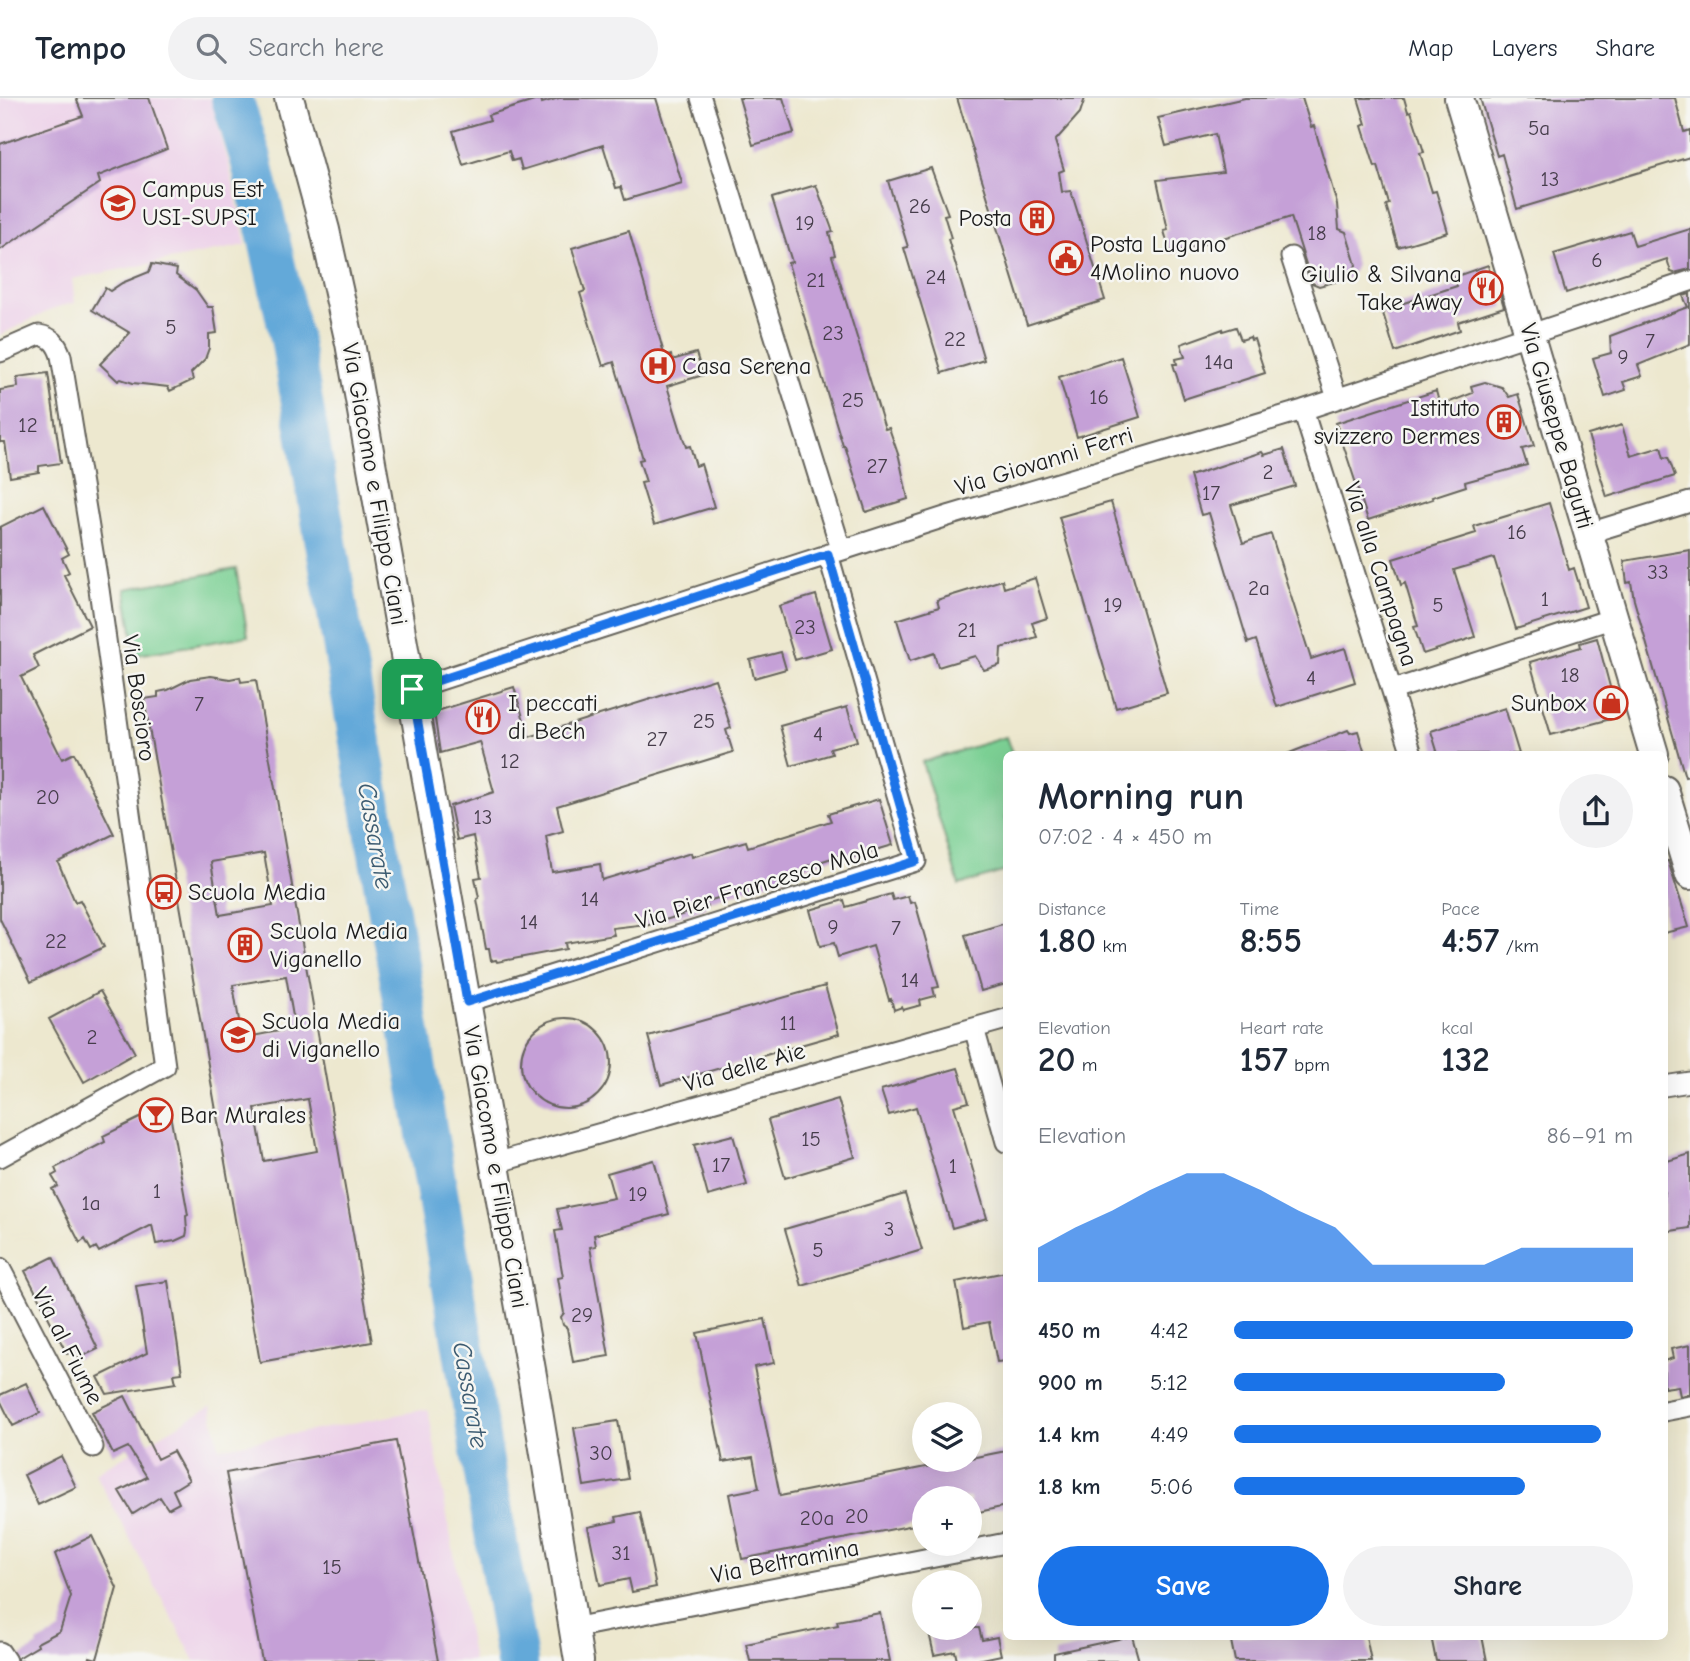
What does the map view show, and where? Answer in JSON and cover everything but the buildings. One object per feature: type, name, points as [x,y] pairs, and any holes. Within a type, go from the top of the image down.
[{"type":"main road","name":"Via Giacomo e Filippo Ciani","points":[[289,98],[343,307],[467,1002],[579,1661]]},
{"type":"main road","name":"Via Giuseppe Bagutti","points":[[1459,98],[1653,751]]},
{"type":"main road","points":[[1668,796],[1682,819],[1690,875]]},
{"type":"street","points":[[701,98],[834,552]]},
{"type":"street","points":[[1291,257],[1337,398]]},
{"type":"street","name":"Via Giovanni Ferri","points":[[412,689],[834,552],[1303,410],[1690,281]]},
{"type":"street","name":"Via Boscioro","points":[[0,352],[39,335],[52,340],[61,355],[99,589],[165,1066],[0,1157]]},
{"type":"street","name":"Via alla Campagna","points":[[1303,410],[1411,751]]},
{"type":"street","points":[[1589,533],[1690,502]]},
{"type":"street","name":"Via Pier Francesco Mola","points":[[467,1002],[916,861],[834,552]]},
{"type":"street","points":[[1393,690],[1614,618]]},
{"type":"street","name":"Via delle Aie","points":[[495,1163],[1003,1020]]},
{"type":"street","points":[[974,1028],[1003,1131]]},
{"type":"street","points":[[1668,1085],[1690,1082]]},
{"type":"street","name":"Via al Fiume","points":[[0,1268],[93,1447]]},
{"type":"street","points":[[1668,1410],[1690,1406]]},
{"type":"street","name":"Via Beltramina","points":[[573,1628],[1003,1544]]},
{"type":"street","points":[[0,1652],[6,1661]]},
{"type":"shaded area","name":"Campus Est USI-SUPSI","points":[[0,98],[210,98],[228,161],[246,245],[72,279],[75,303],[57,307],[0,335]]},
{"type":"shaded area","points":[[211,1406],[219,1448],[428,1409],[473,1661],[195,1661],[95,1473]]},
{"type":"green space","points":[[236,569],[248,636],[136,655],[125,589]]},
{"type":"green space","points":[[1006,737],[1011,751],[1003,751],[1003,872],[959,885],[922,762]]},
{"type":"waterway","name":"Cassarate","points":[[232,98],[251,159],[291,338],[517,1661]]},
{"type":"place","name":"Campus Est USI-SUPSI","points":[[118,203]]},
{"type":"place","name":"Posta","points":[[1037,218]]},
{"type":"place","name":"Posta Lugano 4Molino nuovo","points":[[1066,258]]},
{"type":"place","name":"Giulio & Silvana Take Away","points":[[1486,288]]},
{"type":"place","name":"Casa Serena","points":[[658,366]]},
{"type":"place","name":"Istituto svizzero Dermes","points":[[1504,422]]},
{"type":"place","name":"Sunbox","points":[[1611,703]]},
{"type":"place","name":"I peccati di Bech","points":[[483,717]]},
{"type":"place","name":"Scuola Media","points":[[164,892]]},
{"type":"place","name":"Scuola Media Viganello","points":[[245,945]]},
{"type":"place","name":"Scuola Media di Viganello","points":[[238,1035]]},
{"type":"place","name":"Bar Murales","points":[[156,1115]]},
{"type":"route","points":[[828,554],[916,861],[467,1002],[412,689],[828,554]]}]
